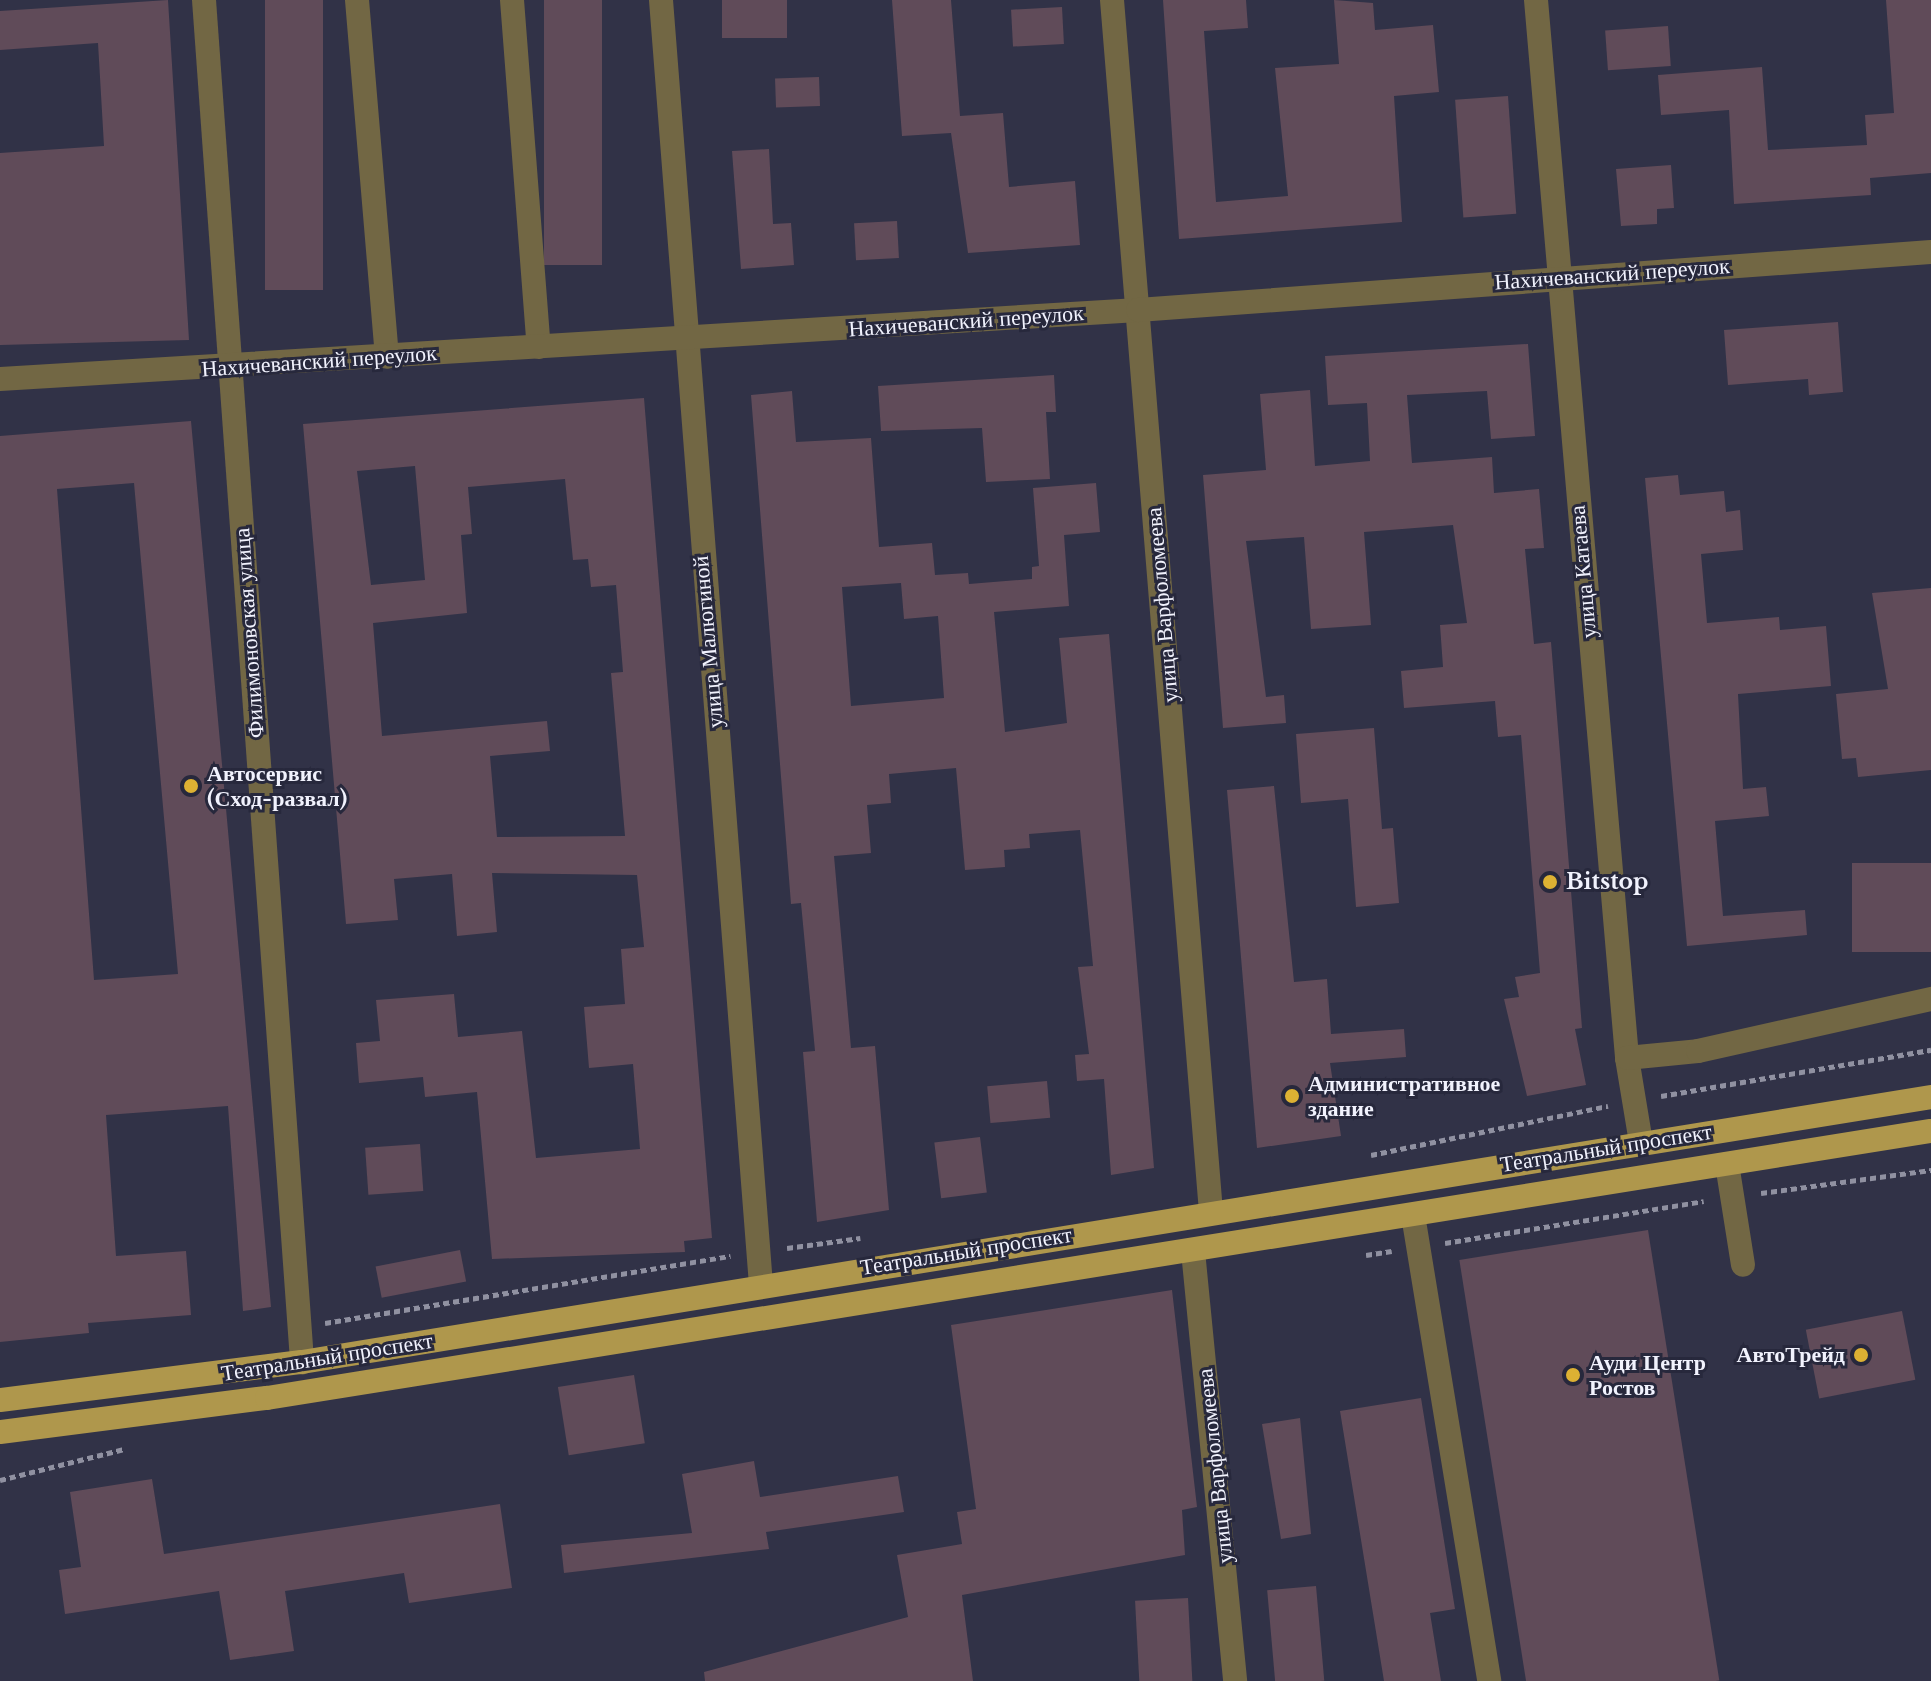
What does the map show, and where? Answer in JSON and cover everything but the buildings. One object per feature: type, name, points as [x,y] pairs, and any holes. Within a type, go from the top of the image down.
[{"type":"main road","name":"Театральный проспект","points":[[0,1400],[302,1362],[761,1284],[1931,1097]]},
{"type":"main road","name":"Театральный проспект","points":[[0,1432],[267,1398],[1931,1131]]},
{"type":"street","name":"Филимоновская улица","points":[[204,0],[302,1362]]},
{"type":"street","points":[[357,0],[387,357]]},
{"type":"street","points":[[512,0],[539,347]]},
{"type":"street","name":"улица Малюгиной","points":[[661,0],[683,338],[761,1284]]},
{"type":"street","name":"улица Варфоломеева","points":[[1112,0],[1211,1211]]},
{"type":"street","name":"улица Катаева","points":[[1536,0],[1557,278],[1627,1058],[1641,1143]]},
{"type":"street","name":"Нахичеванский переулок","points":[[0,379],[1138,310],[1931,252]]},
{"type":"street","points":[[1627,1058],[1698,1051],[1931,999]]},
{"type":"street","points":[[1727,1164],[1743,1265]]},
{"type":"street","points":[[1413,1215],[1489,1681]]},
{"type":"street","name":"улица Варфоломеева","points":[[1193,1251],[1235,1681]]},
{"type":"path","points":[[1360,1157],[1634,1100],[1931,1050]]},
{"type":"path","points":[[300,1327],[759,1251],[869,1237]]},
{"type":"place","name":"Автосервис (Сход-развал)","points":[[191,786]]},
{"type":"place","name":"Bitstop","points":[[1550,882]]},
{"type":"place","name":"Административное здание","points":[[1292,1096]]},
{"type":"place","name":"АвтоТрейд","points":[[1861,1355]]},
{"type":"place","name":"Ауди Центр Ростов","points":[[1573,1375]]}]
